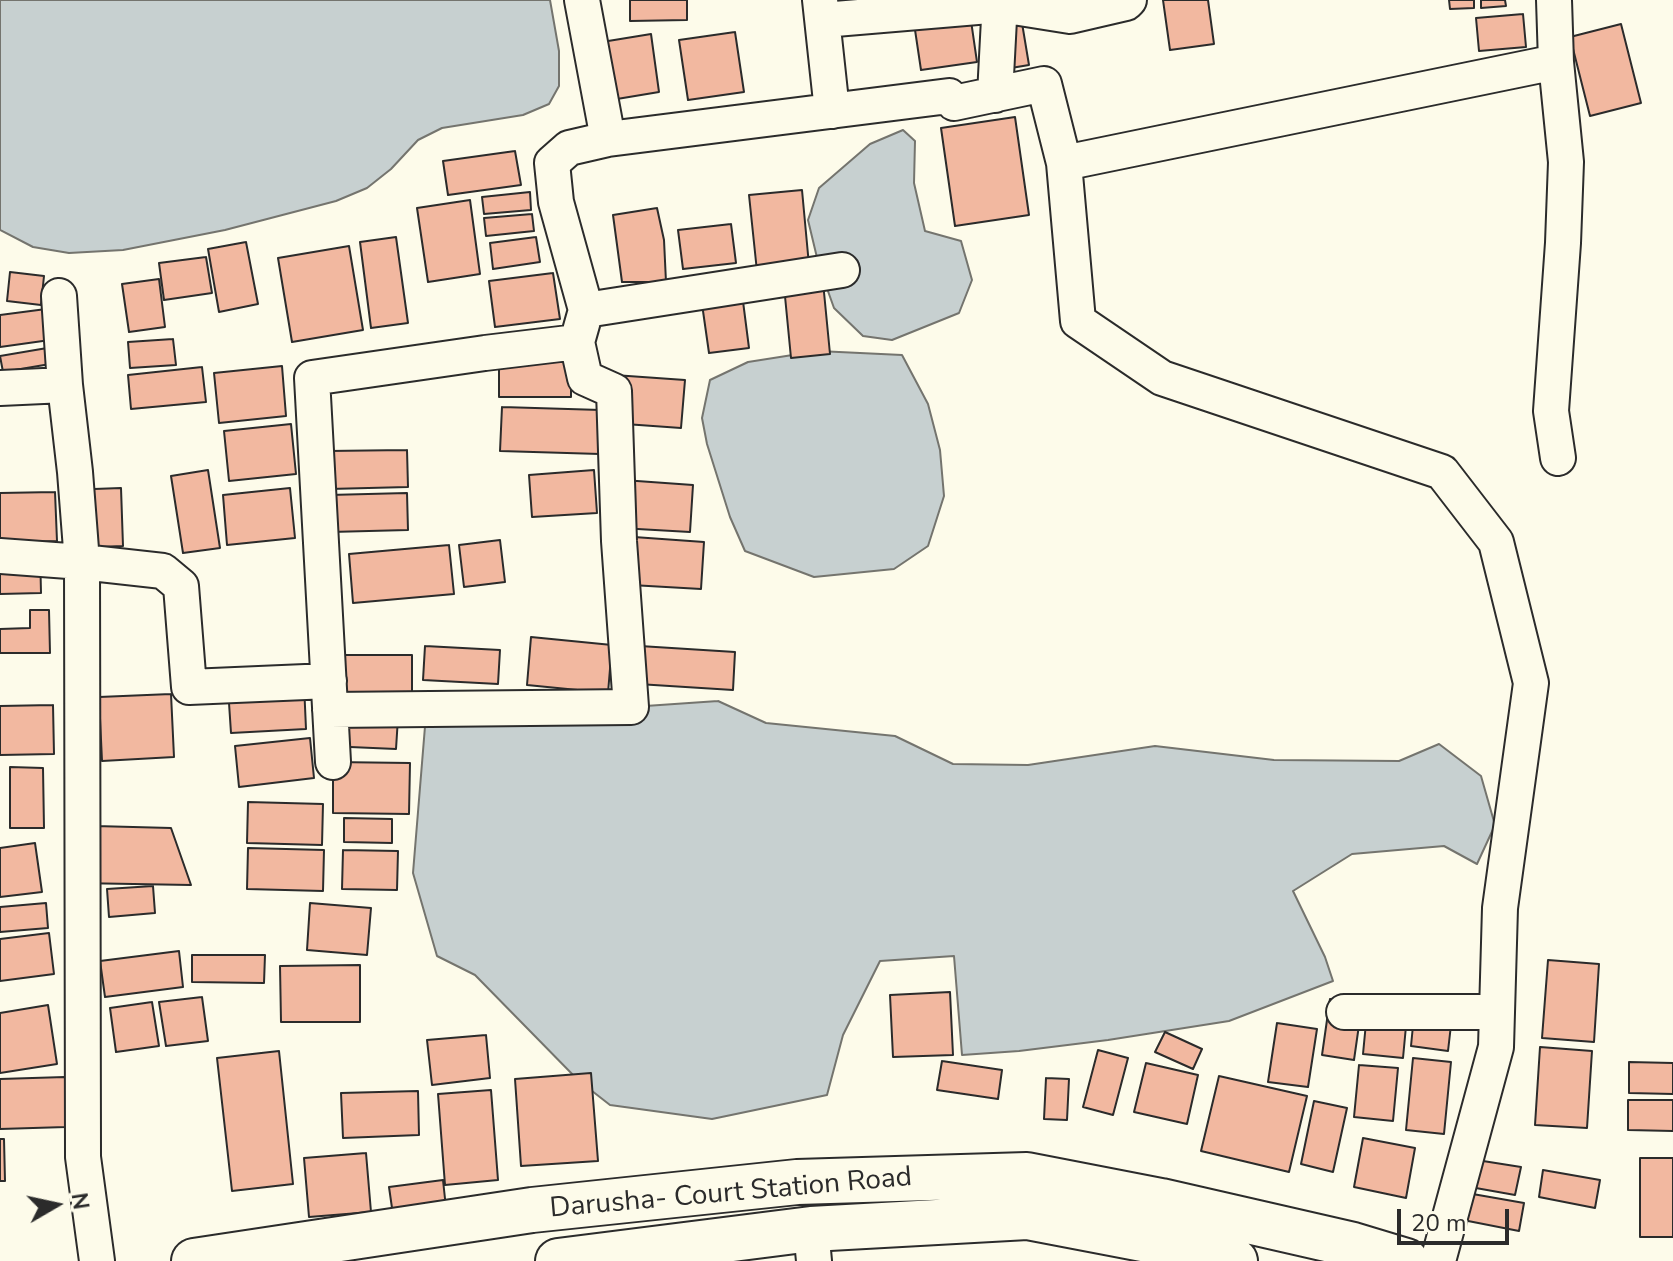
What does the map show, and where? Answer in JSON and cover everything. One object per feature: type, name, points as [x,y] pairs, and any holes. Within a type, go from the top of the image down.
[{"type":"street","points":[[582,0],[608,139]]},
{"type":"street","points":[[832,111],[822,10],[1000,2],[1070,16],[1129,0]]},
{"type":"street","points":[[1554,0],[1556,62],[1566,162],[1551,411],[1558,458]]},
{"type":"street","points":[[995,95],[1000,2]]},
{"type":"street","points":[[1064,163],[1556,62]]},
{"type":"street","points":[[0,556],[163,571],[181,586],[189,687],[631,707],[619,541],[614,391],[585,378],[581,326],[556,202],[552,163],[569,148],[608,139],[949,96],[954,103],[1044,84],[1064,163],[1078,321],[1162,378],[1442,472],[1496,542],[1531,683],[1500,908],[1496,1047],[1438,1261]]},
{"type":"street","points":[[333,762],[312,378],[485,353],[581,326],[842,270]]},
{"type":"street","points":[[59,296],[82,562],[83,1157],[97,1261]]},
{"type":"street","points":[[0,388],[65,385]]},
{"type":"street","points":[[1344,1012],[1497,1012]]},
{"type":"street","name":"Darusha- Court Station Road","points":[[194,1261],[532,1210],[797,1182],[1027,1175],[1161,1201],[1353,1245],[1406,1261]]},
{"type":"street","name":"Darusha- Court Station Road","points":[[558,1261],[813,1245],[1027,1217],[1153,1241],[1235,1261]]},
{"type":"shaded area","points":[[0,0],[550,0],[559,51],[559,86],[549,104],[523,115],[442,128],[418,140],[391,169],[367,188],[336,201],[225,230],[123,250],[69,253],[33,247],[0,230]]},
{"type":"shaded area","points":[[903,130],[915,141],[914,183],[925,231],[961,241],[972,280],[959,313],[892,340],[863,336],[834,308],[819,266],[808,220],[819,188],[870,144]]},
{"type":"shaded area","points":[[818,351],[902,355],[928,404],[940,450],[944,496],[928,546],[894,569],[814,577],[745,551],[730,517],[702,418],[710,380],[748,362]]},
{"type":"shaded area","points":[[718,701],[766,723],[895,736],[953,764],[1028,765],[1155,746],[1274,760],[1399,761],[1439,744],[1481,776],[1495,825],[1477,864],[1444,846],[1352,854],[1293,891],[1325,957],[1333,981],[1229,1021],[1108,1040],[962,1055],[954,956],[880,961],[843,1035],[827,1095],[712,1119],[610,1105],[578,1080],[475,975],[437,956],[413,873],[427,702],[631,707]]},
{"type":"building","points":[[630,0],[687,0],[687,20],[630,21]]},
{"type":"building","points":[[968,0],[977,62],[921,70],[911,3]]},
{"type":"building","points":[[1163,0],[1208,0],[1214,44],[1170,50]]},
{"type":"building","points":[[1449,0],[1474,0],[1474,8],[1450,9]]},
{"type":"building","points":[[1481,0],[1505,0],[1506,6],[1481,8]]},
{"type":"building","points":[[1020,11],[1029,65],[993,71]]},
{"type":"building","points":[[1523,14],[1526,47],[1479,51],[1476,18]]},
{"type":"building","points":[[1621,24],[1641,103],[1590,116],[1570,37]]},
{"type":"building","points":[[735,32],[744,92],[688,100],[679,40]]},
{"type":"building","points":[[651,34],[659,92],[611,100],[602,42]]},
{"type":"building","points":[[1015,117],[1029,215],[955,226],[941,128]]},
{"type":"building","points":[[515,151],[521,185],[448,195],[443,161]]},
{"type":"building","points":[[802,190],[810,276],[758,281],[749,195]]},
{"type":"building","points":[[530,192],[531,210],[484,214],[482,197]]},
{"type":"building","points":[[470,200],[480,274],[428,282],[417,208]]},
{"type":"building","points":[[657,208],[664,240],[666,282],[622,282],[613,215]]},
{"type":"building","points":[[532,214],[534,231],[486,236],[484,218]]},
{"type":"building","points":[[731,224],[736,263],[683,269],[678,230]]},
{"type":"building","points":[[396,237],[408,323],[371,328],[360,242]]},
{"type":"building","points":[[536,237],[540,262],[493,269],[490,243]]},
{"type":"building","points":[[246,242],[258,304],[219,312],[208,249]]},
{"type":"building","points":[[349,246],[363,330],[292,342],[278,258]]},
{"type":"building","points":[[206,257],[212,293],[164,300],[159,263]]},
{"type":"building","points":[[10,272],[44,276],[41,305],[7,301]]},
{"type":"building","points":[[553,273],[560,319],[495,327],[489,281]]},
{"type":"building","points":[[740,278],[749,348],[709,353],[699,283]]},
{"type":"building","points":[[159,279],[165,327],[129,332],[122,284]]},
{"type":"building","points":[[823,282],[830,354],[791,358],[784,286]]},
{"type":"building","points":[[46,309],[50,340],[0,347],[0,315]]},
{"type":"building","points":[[173,339],[176,365],[130,368],[128,342]]},
{"type":"building","points":[[53,347],[56,363],[3,372],[0,356]]},
{"type":"building","points":[[499,353],[571,353],[571,397],[499,397]]},
{"type":"building","points":[[282,366],[286,416],[219,423],[214,373]]},
{"type":"building","points":[[202,367],[206,402],[131,409],[128,375]]},
{"type":"building","points":[[614,375],[685,380],[681,428],[611,423]]},
{"type":"building","points":[[502,407],[601,410],[600,454],[500,451]]},
{"type":"building","points":[[291,424],[296,474],[229,481],[224,431]]},
{"type":"building","points":[[407,450],[408,487],[329,489],[328,451]]},
{"type":"building","points":[[208,470],[220,548],[183,553],[171,476]]},
{"type":"building","points":[[594,470],[597,513],[532,517],[529,475]]},
{"type":"building","points":[[623,480],[693,485],[690,532],[620,528]]},
{"type":"building","points":[[121,488],[123,546],[70,548],[67,490]]},
{"type":"building","points":[[290,488],[295,538],[227,545],[223,495]]},
{"type":"building","points":[[55,492],[57,541],[0,543],[0,493]]},
{"type":"building","points":[[407,493],[408,530],[330,532],[329,495]]},
{"type":"building","points":[[634,537],[704,542],[701,589],[631,585]]},
{"type":"building","points":[[500,540],[505,582],[464,587],[459,545]]},
{"type":"building","points":[[449,545],[454,594],[353,603],[349,554]]},
{"type":"building","points":[[40,550],[41,593],[0,594],[0,551]]},
{"type":"building","points":[[30,610],[49,610],[50,653],[0,653],[0,629],[30,628]]},
{"type":"building","points":[[531,637],[612,645],[608,693],[527,685]]},
{"type":"building","points":[[624,645],[735,652],[733,690],[622,683]]},
{"type":"building","points":[[425,646],[500,650],[498,684],[423,680]]},
{"type":"building","points":[[336,655],[412,655],[412,692],[336,692]]},
{"type":"building","points":[[304,684],[306,729],[231,733],[228,688]]},
{"type":"building","points":[[171,694],[174,757],[102,761],[99,697]]},
{"type":"building","points":[[329,698],[399,702],[396,749],[327,746]]},
{"type":"building","points":[[53,705],[54,754],[0,755],[0,706]]},
{"type":"building","points":[[310,738],[314,778],[239,787],[235,746]]},
{"type":"building","points":[[333,762],[410,763],[409,814],[333,813]]},
{"type":"building","points":[[10,767],[43,768],[44,828],[10,828]]},
{"type":"building","points":[[248,802],[323,804],[322,845],[247,843]]},
{"type":"building","points":[[344,818],[392,819],[392,843],[344,842]]},
{"type":"building","points":[[95,826],[171,828],[191,885],[76,883]]},
{"type":"building","points":[[35,843],[42,892],[0,897],[0,848]]},
{"type":"building","points":[[248,848],[324,850],[323,891],[247,889]]},
{"type":"building","points":[[343,850],[398,851],[397,890],[342,889]]},
{"type":"building","points":[[153,886],[155,913],[109,917],[107,889]]},
{"type":"building","points":[[46,903],[48,928],[0,932],[0,907]]},
{"type":"building","points":[[310,903],[371,908],[367,955],[307,950]]},
{"type":"building","points":[[49,933],[54,974],[0,981],[0,939]]},
{"type":"building","points":[[179,951],[183,987],[105,997],[100,961]]},
{"type":"building","points":[[192,955],[265,955],[264,983],[192,982]]},
{"type":"building","points":[[1548,960],[1599,964],[1594,1042],[1542,1038]]},
{"type":"building","points":[[360,965],[360,1022],[281,1022],[280,966]]},
{"type":"building","points":[[950,992],[953,1055],[893,1057],[890,995]]},
{"type":"building","points":[[1416,995],[1454,999],[1448,1051],[1411,1046]]},
{"type":"building","points":[[202,997],[208,1041],[166,1046],[159,1002]]},
{"type":"building","points":[[1330,999],[1362,1004],[1354,1060],[1322,1055]]},
{"type":"building","points":[[152,1002],[159,1046],[116,1052],[110,1008]]},
{"type":"building","points":[[1368,1002],[1408,1005],[1403,1058],[1363,1054]]},
{"type":"building","points":[[48,1005],[57,1064],[0,1073],[0,1013]]},
{"type":"building","points":[[1277,1023],[1317,1029],[1308,1087],[1268,1082]]},
{"type":"building","points":[[1165,1032],[1202,1049],[1193,1069],[1155,1052]]},
{"type":"building","points":[[486,1035],[490,1078],[432,1085],[427,1040]]},
{"type":"building","points":[[1540,1047],[1592,1051],[1587,1128],[1535,1125]]},
{"type":"building","points":[[1098,1050],[1128,1058],[1113,1115],[1083,1107]]},
{"type":"building","points":[[279,1051],[293,1184],[232,1191],[217,1058]]},
{"type":"building","points":[[1413,1058],[1451,1062],[1444,1134],[1406,1130]]},
{"type":"building","points":[[942,1061],[1002,1070],[998,1099],[937,1090]]},
{"type":"building","points":[[1629,1062],[1673,1063],[1673,1094],[1629,1093]]},
{"type":"building","points":[[1146,1063],[1198,1075],[1187,1124],[1134,1112]]},
{"type":"building","points":[[1359,1065],[1398,1068],[1393,1121],[1354,1117]]},
{"type":"building","points":[[591,1073],[598,1161],[521,1166],[515,1079]]},
{"type":"building","points":[[1219,1076],[1307,1096],[1289,1172],[1201,1151]]},
{"type":"building","points":[[65,1077],[66,1127],[0,1129],[0,1079]]},
{"type":"building","points":[[1046,1078],[1069,1079],[1067,1120],[1044,1119]]},
{"type":"building","points":[[491,1090],[498,1180],[445,1185],[438,1094]]},
{"type":"building","points":[[418,1091],[419,1135],[343,1138],[341,1093]]},
{"type":"building","points":[[1628,1100],[1673,1100],[1673,1131],[1628,1130]]},
{"type":"building","points":[[1314,1101],[1347,1108],[1333,1172],[1301,1164]]},
{"type":"building","points":[[1363,1138],[1415,1148],[1406,1198],[1354,1187]]},
{"type":"building","points":[[0,1139],[4,1139],[5,1181],[0,1181]]},
{"type":"building","points":[[366,1153],[371,1212],[309,1217],[304,1158]]},
{"type":"building","points":[[1464,1158],[1521,1167],[1515,1195],[1459,1185]]},
{"type":"building","points":[[1640,1158],[1673,1158],[1673,1237],[1640,1237]]},
{"type":"building","points":[[1543,1170],[1600,1180],[1595,1208],[1539,1197]]},
{"type":"building","points":[[443,1180],[446,1208],[393,1215],[389,1187]]},
{"type":"building","points":[[1467,1193],[1524,1203],[1519,1231],[1463,1220]]}]
